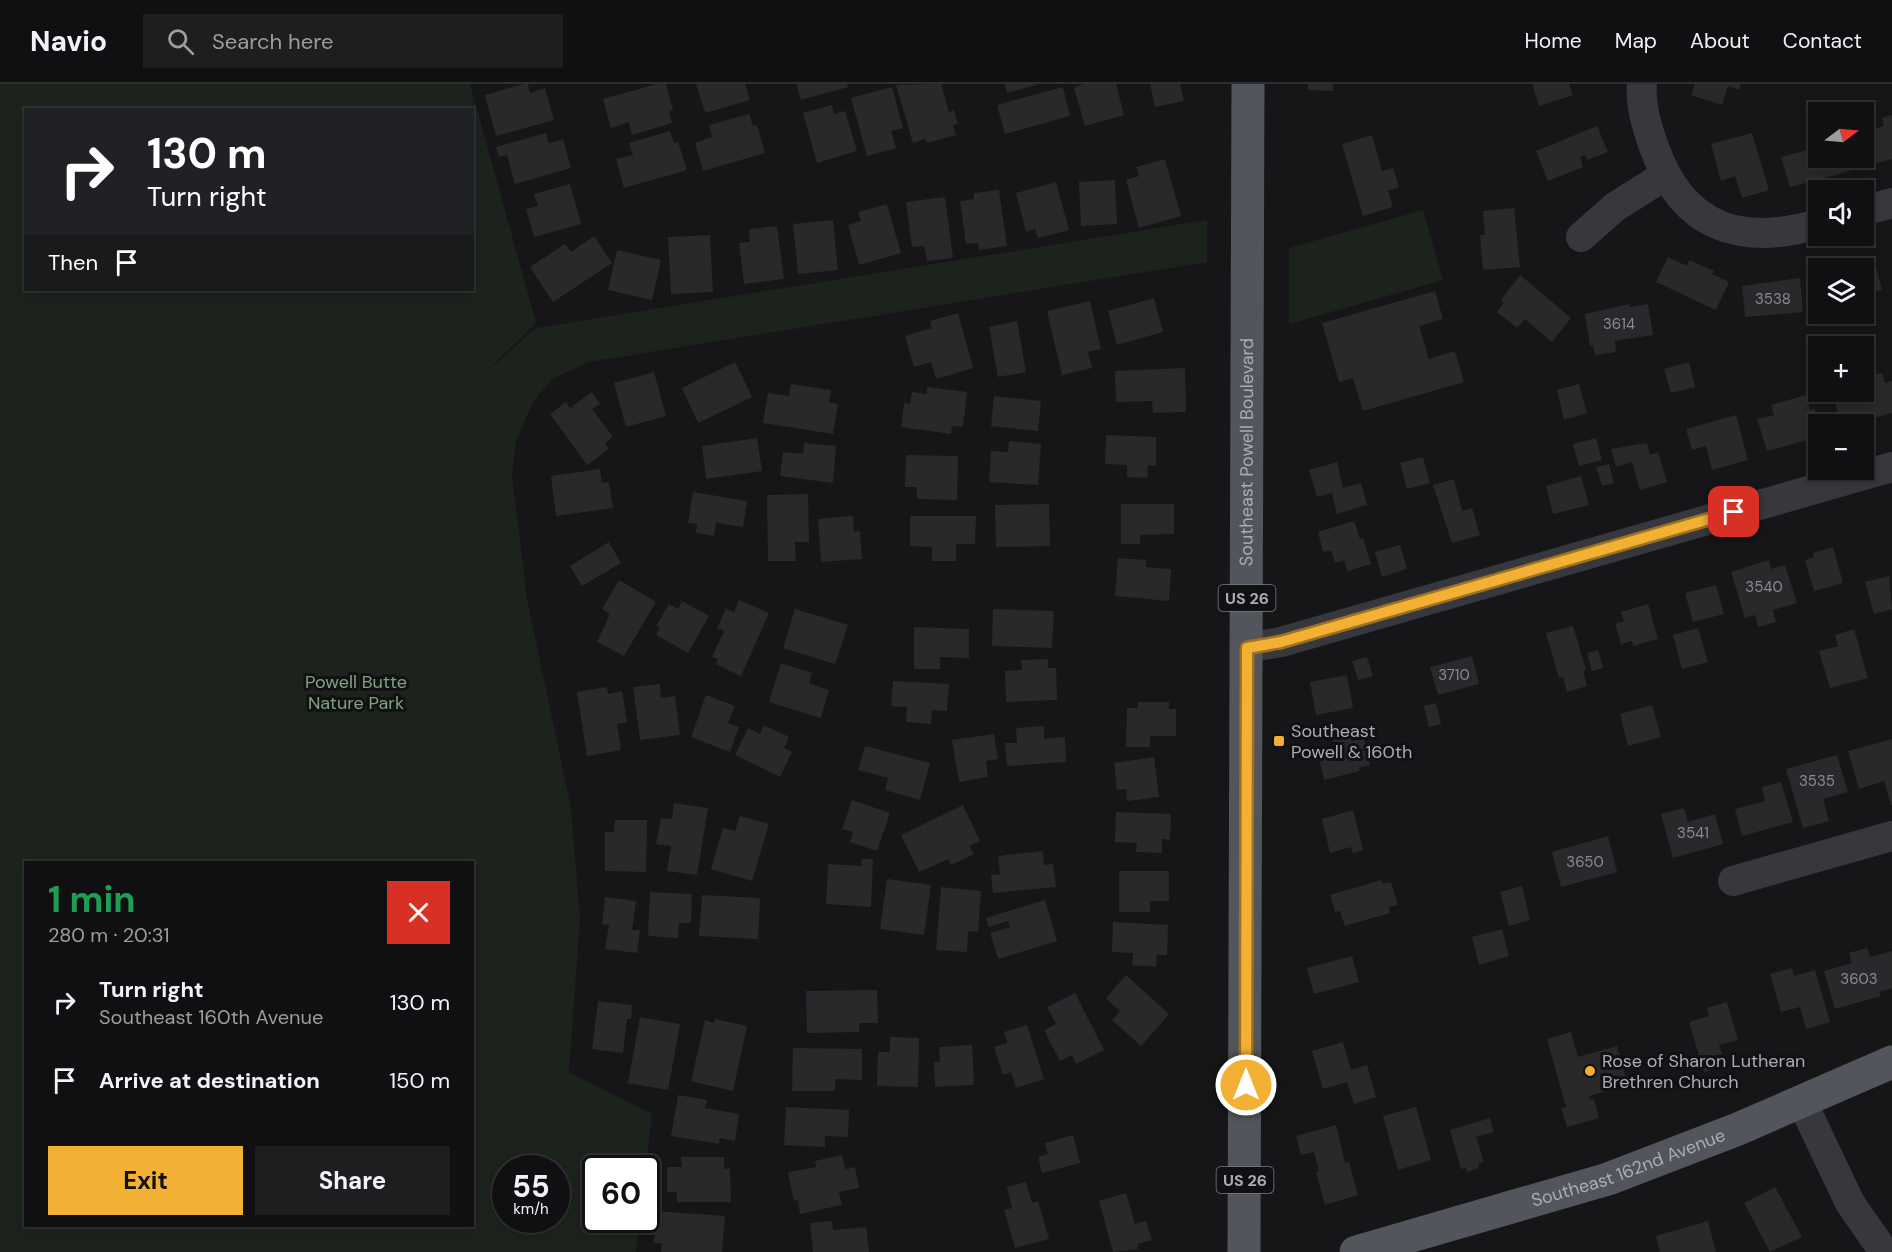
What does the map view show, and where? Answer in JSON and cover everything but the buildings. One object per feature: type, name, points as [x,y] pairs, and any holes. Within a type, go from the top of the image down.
[{"type":"main road","name":"Southeast Powell Boulevard","points":[[1245,1252],[1248,84]]},
{"type":"main road","name":"Southeast 162nd Avenue","points":[[1356,1252],[1600,1181],[1687,1150],[1892,1062]]},
{"type":"street","points":[[1642,84],[1641,96],[1649,130],[1664,176],[1691,208],[1732,231],[1758,234],[1791,231],[1808,227]]},
{"type":"street","points":[[1581,237],[1615,207],[1664,176]]},
{"type":"street","points":[[1874,208],[1892,202]]},
{"type":"street","points":[[1247,648],[1292,639],[1892,467]]},
{"type":"street","points":[[1733,881],[1892,836]]},
{"type":"street","points":[[1802,1102],[1839,1182],[1884,1252]]},
{"type":"green space","name":"Powell Butte Nature Park","points":[[0,84],[470,84],[536,323],[484,374],[536,328],[1207,220],[1207,262],[588,362],[552,379],[533,402],[516,441],[512,475],[527,599],[571,808],[580,919],[569,1072],[652,1114],[647,1155],[582,1155],[582,1233],[638,1233],[636,1252],[0,1252]]},
{"type":"green space","points":[[1423,210],[1443,280],[1289,324],[1289,248]]},
{"type":"place","name":"Southeast Powell & 160th","points":[[1279,741]]},
{"type":"place","name":"Rose of Sharon Lutheran Brethren Church","points":[[1590,1071]]},
{"type":"route","points":[[1246,1085],[1247,648],[1281,642],[1734,512]]}]
